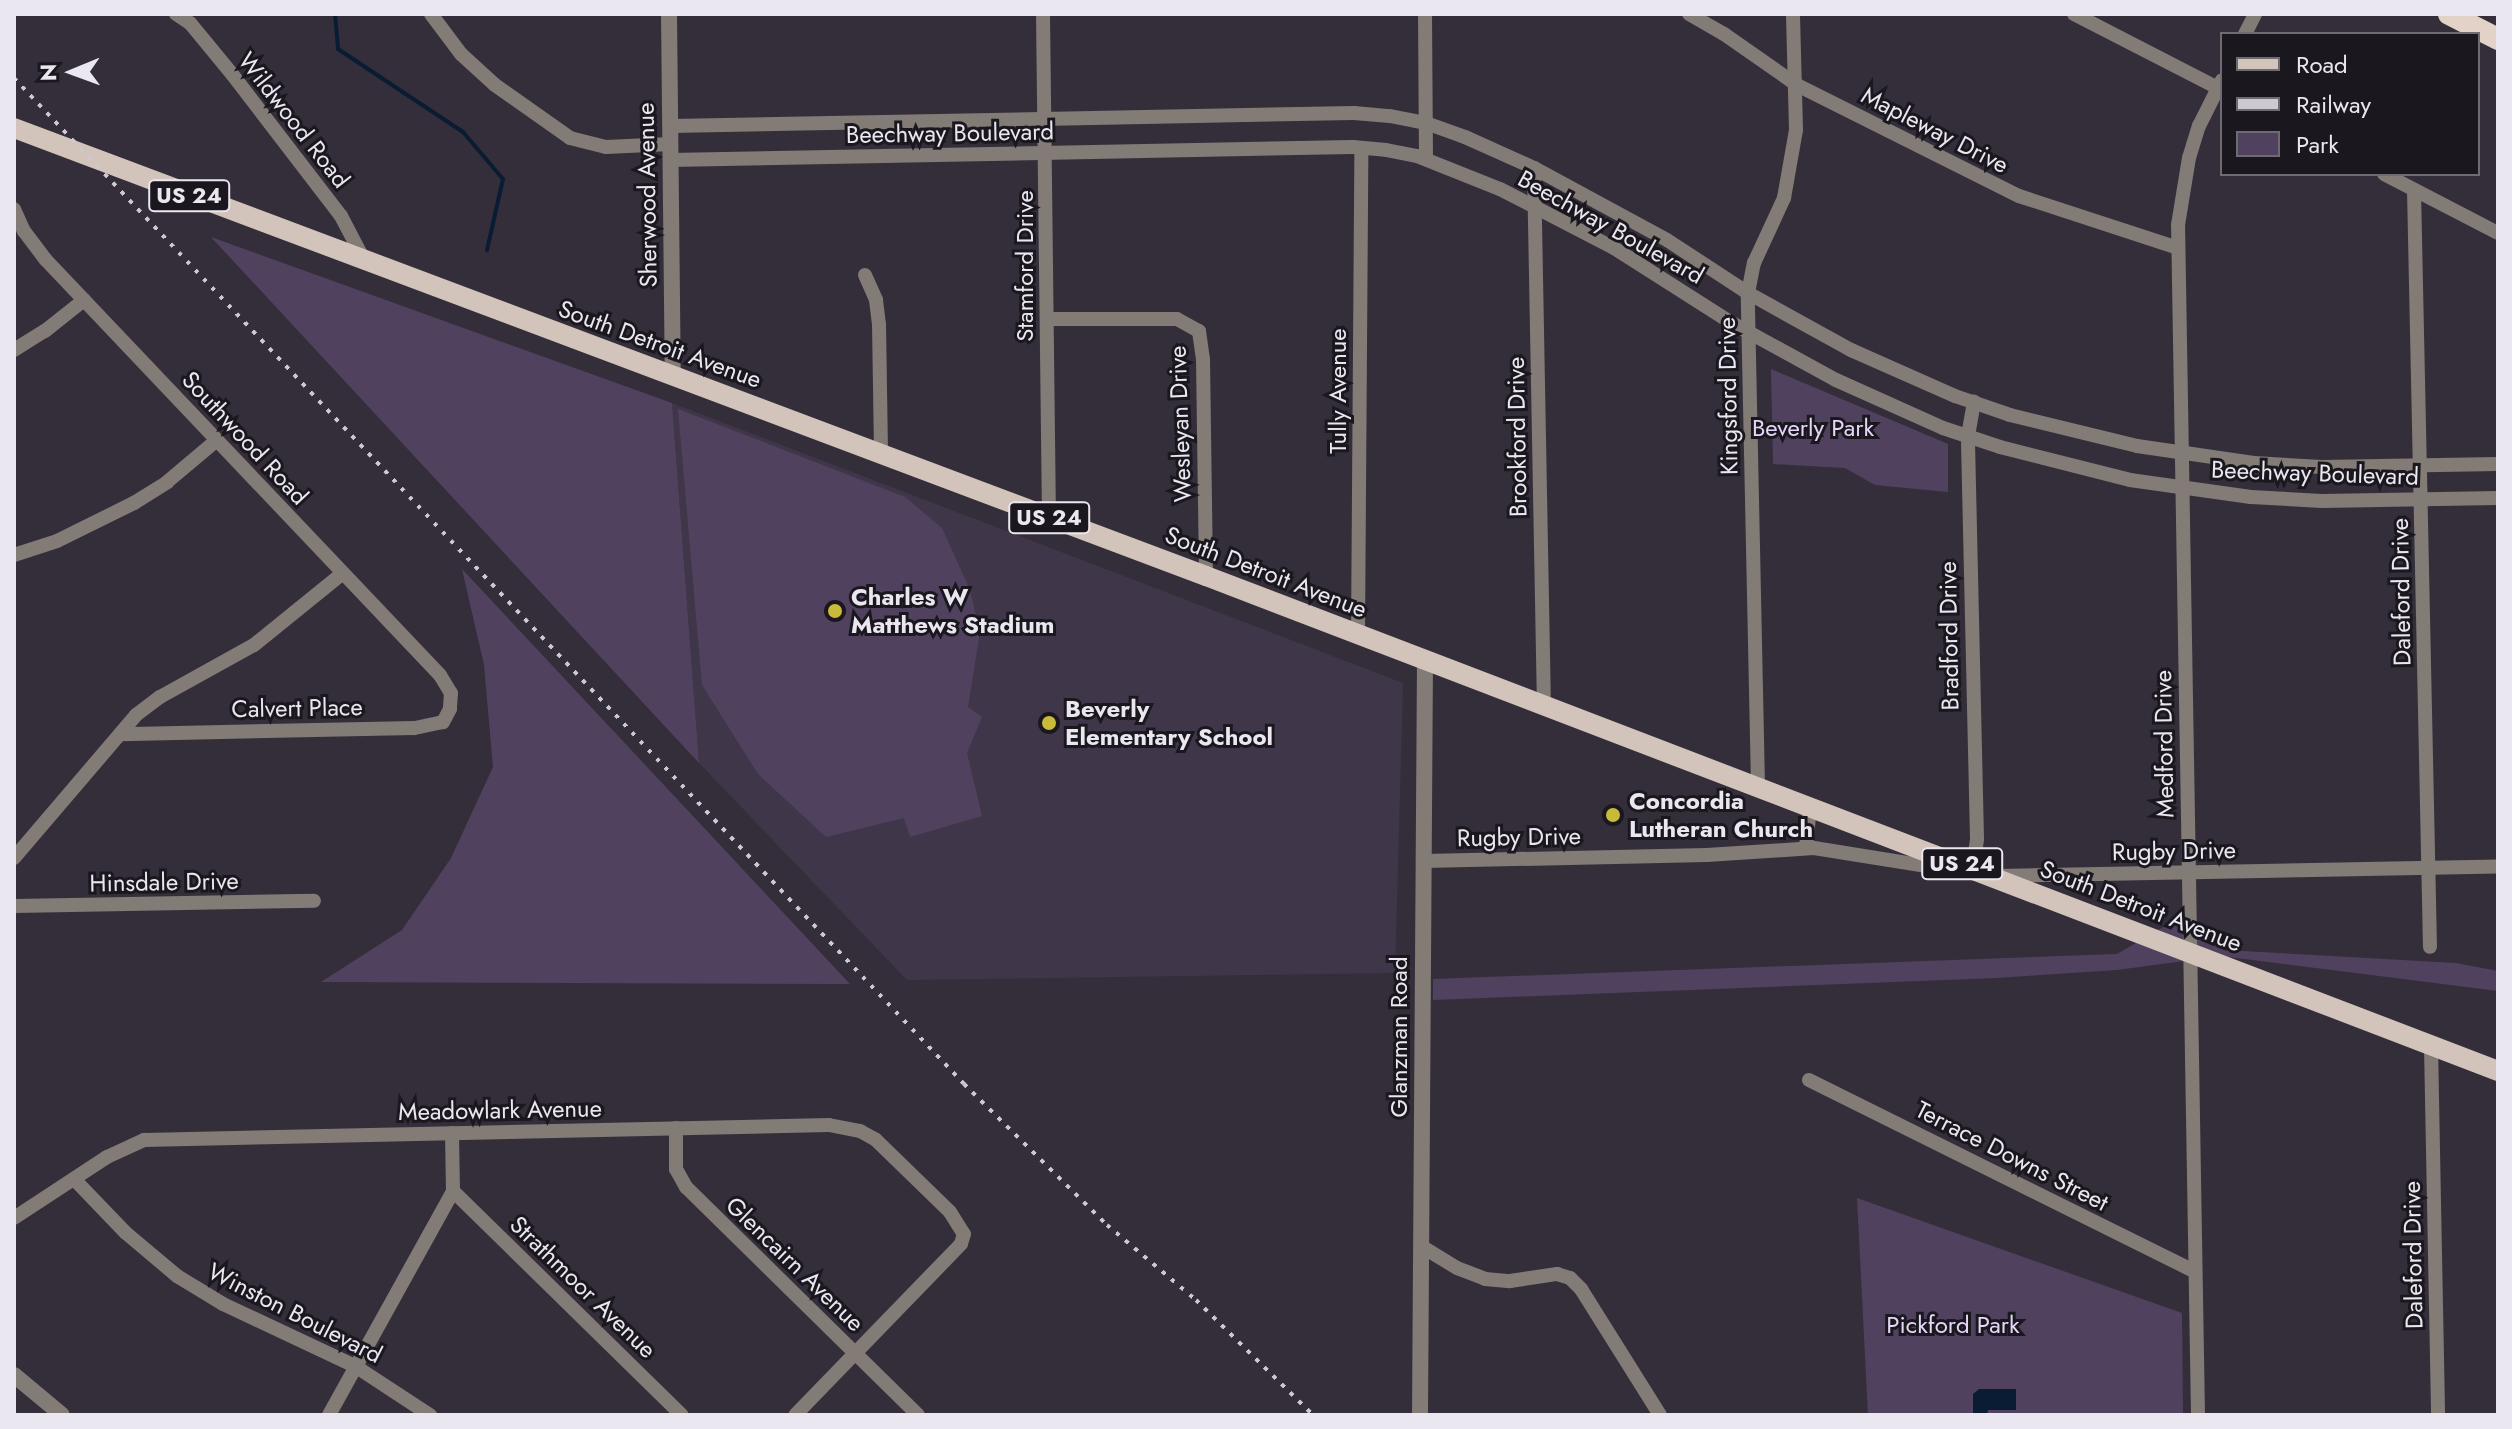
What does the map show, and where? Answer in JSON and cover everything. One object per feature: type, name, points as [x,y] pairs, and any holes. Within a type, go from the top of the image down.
[{"type":"highway","points":[[2449,14],[2498,39]]},
{"type":"main road","name":"South Detroit Avenue","points":[[14,128],[1206,576],[2498,1071]]},
{"type":"street","name":"Wildwood Road","points":[[176,14],[190,23],[341,216],[365,262]]},
{"type":"street","name":"Beechway Boulevard","points":[[431,14],[461,54],[484,74],[570,138],[606,147],[670,152],[1046,153],[1361,148],[1426,159],[1535,206],[1650,269],[1748,332],[1836,380],[1968,436],[2044,461],[2182,489],[2296,500],[2498,498]]},
{"type":"street","name":"Sherwood Avenue","points":[[669,14],[673,376]]},
{"type":"street","name":"Stamford Drive","points":[[1043,14],[1049,518]]},
{"type":"street","points":[[1425,14],[1426,159]]},
{"type":"street","name":"Mapleway Drive","points":[[1689,14],[1724,34],[1797,85],[2019,196],[2178,248]]},
{"type":"street","name":"Kingsford Drive","points":[[1758,786],[1748,293],[1754,263],[1784,198],[1796,130],[1793,14]]},
{"type":"street","points":[[2074,14],[2220,86]]},
{"type":"street","points":[[2246,32],[2255,14]]},
{"type":"street","name":"Medford Drive","points":[[2198,1415],[2178,248],[2182,190],[2189,158],[2220,88]]},
{"type":"street","name":"Beechway Boulevard","points":[[671,126],[1354,113],[1426,123],[1534,168],[1667,240],[1748,293],[1851,350],[1974,402],[2053,428],[2182,455],[2285,465],[2498,464]]},
{"type":"street","name":"Tully Avenue","points":[[1358,635],[1361,148]]},
{"type":"street","name":"Brookford Drive","points":[[1534,168],[1544,706]]},
{"type":"street","points":[[2388,176],[2498,233]]},
{"type":"street","name":"Daleford Drive","points":[[2414,190],[2430,947]]},
{"type":"street","name":"Southwood Road","points":[[14,209],[24,231],[84,300],[440,675],[451,693]]},
{"type":"street","points":[[865,275],[876,300],[879,324],[881,455]]},
{"type":"street","points":[[14,350],[45,331],[84,300]]},
{"type":"street","name":"Wesleyan Drive","points":[[1047,319],[1177,319],[1199,331],[1203,359],[1206,576]]},
{"type":"street","name":"Bradford Drive","points":[[1973,868],[1977,838],[1968,436],[1974,402]]},
{"type":"street","points":[[14,555],[71,535],[134,503],[167,482],[217,440]]},
{"type":"street","points":[[14,858],[120,734],[149,705],[254,645],[343,573]]},
{"type":"street","name":"Glanzman Road","points":[[1420,1415],[1425,660]]},
{"type":"street","name":"Calvert Place","points":[[120,734],[414,728],[443,722],[450,709],[451,693]]},
{"type":"street","points":[[1806,848],[1810,806]]},
{"type":"street","name":"Rugby Drive","points":[[1424,861],[1707,855],[1806,848],[1994,877],[2498,866]]},
{"type":"street","name":"Hinsdale Drive","points":[[14,906],[314,901]]},
{"type":"street","name":"Daleford Drive","points":[[2431,1046],[2438,1415]]},
{"type":"street","name":"Terrace Downs Street","points":[[1809,1080],[2195,1272]]},
{"type":"street","name":"Meadowlark Avenue","points":[[14,1218],[128,1145],[144,1140],[829,1125],[860,1131],[876,1140],[950,1212],[964,1234],[961,1244],[855,1354]]},
{"type":"street","name":"Glencairn Avenue","points":[[676,1128],[676,1169],[686,1187],[918,1415]]},
{"type":"street","points":[[329,1415],[453,1191],[452,1133]]},
{"type":"street","name":"Winston Boulevard","points":[[74,1179],[126,1233],[177,1276],[223,1304],[355,1366],[430,1415]]},
{"type":"street","name":"Strathmoor Avenue","points":[[453,1191],[682,1415]]},
{"type":"street","points":[[1421,1246],[1457,1268],[1485,1279],[1510,1281],[1557,1274],[1570,1278],[1581,1289],[1660,1415]]},
{"type":"street","points":[[795,1415],[855,1354]]},
{"type":"street","points":[[14,1375],[62,1415]]},
{"type":"shaded area","name":"Beverly Elementary School","points":[[672,403],[1403,683],[1395,973],[907,980],[699,763]]},
{"type":"green space","points":[[211,237],[672,403],[699,763]]},
{"type":"green space","name":"Beverly Park","points":[[1771,369],[1948,444],[1948,492],[1875,485],[1845,468],[1773,464]]},
{"type":"green space","name":"Charles W Matthews Stadium","points":[[678,409],[905,497],[942,528],[970,590],[980,632],[968,707],[982,717],[967,753],[982,816],[910,837],[904,818],[826,837],[758,774],[702,685]]},
{"type":"green space","points":[[462,569],[850,984],[321,982],[402,930],[451,858],[493,767],[484,665]]},
{"type":"green space","points":[[2172,922],[2242,951],[2456,963],[2498,971],[2498,991],[2221,956],[2117,970],[1996,978],[1433,1000],[1433,979],[2117,954]]},
{"type":"green space","name":"Pickford Park","points":[[1857,1198],[2182,1313],[2183,1415],[1868,1415]]},
{"type":"water","points":[[1979,1389],[2016,1389],[2016,1410],[1988,1410],[1987,1415],[1973,1415],[1973,1394]]},
{"type":"waterway","points":[[335,14],[338,49],[463,132],[503,179],[487,250]]},
{"type":"railway","points":[[14,78],[964,1084],[1107,1225],[1196,1300],[1313,1415]]},
{"type":"place","name":"Charles W Matthews Stadium","points":[[835,611]]},
{"type":"place","name":"Beverly Elementary School","points":[[1049,723]]},
{"type":"place","name":"Concordia Lutheran Church","points":[[1613,815]]}]
